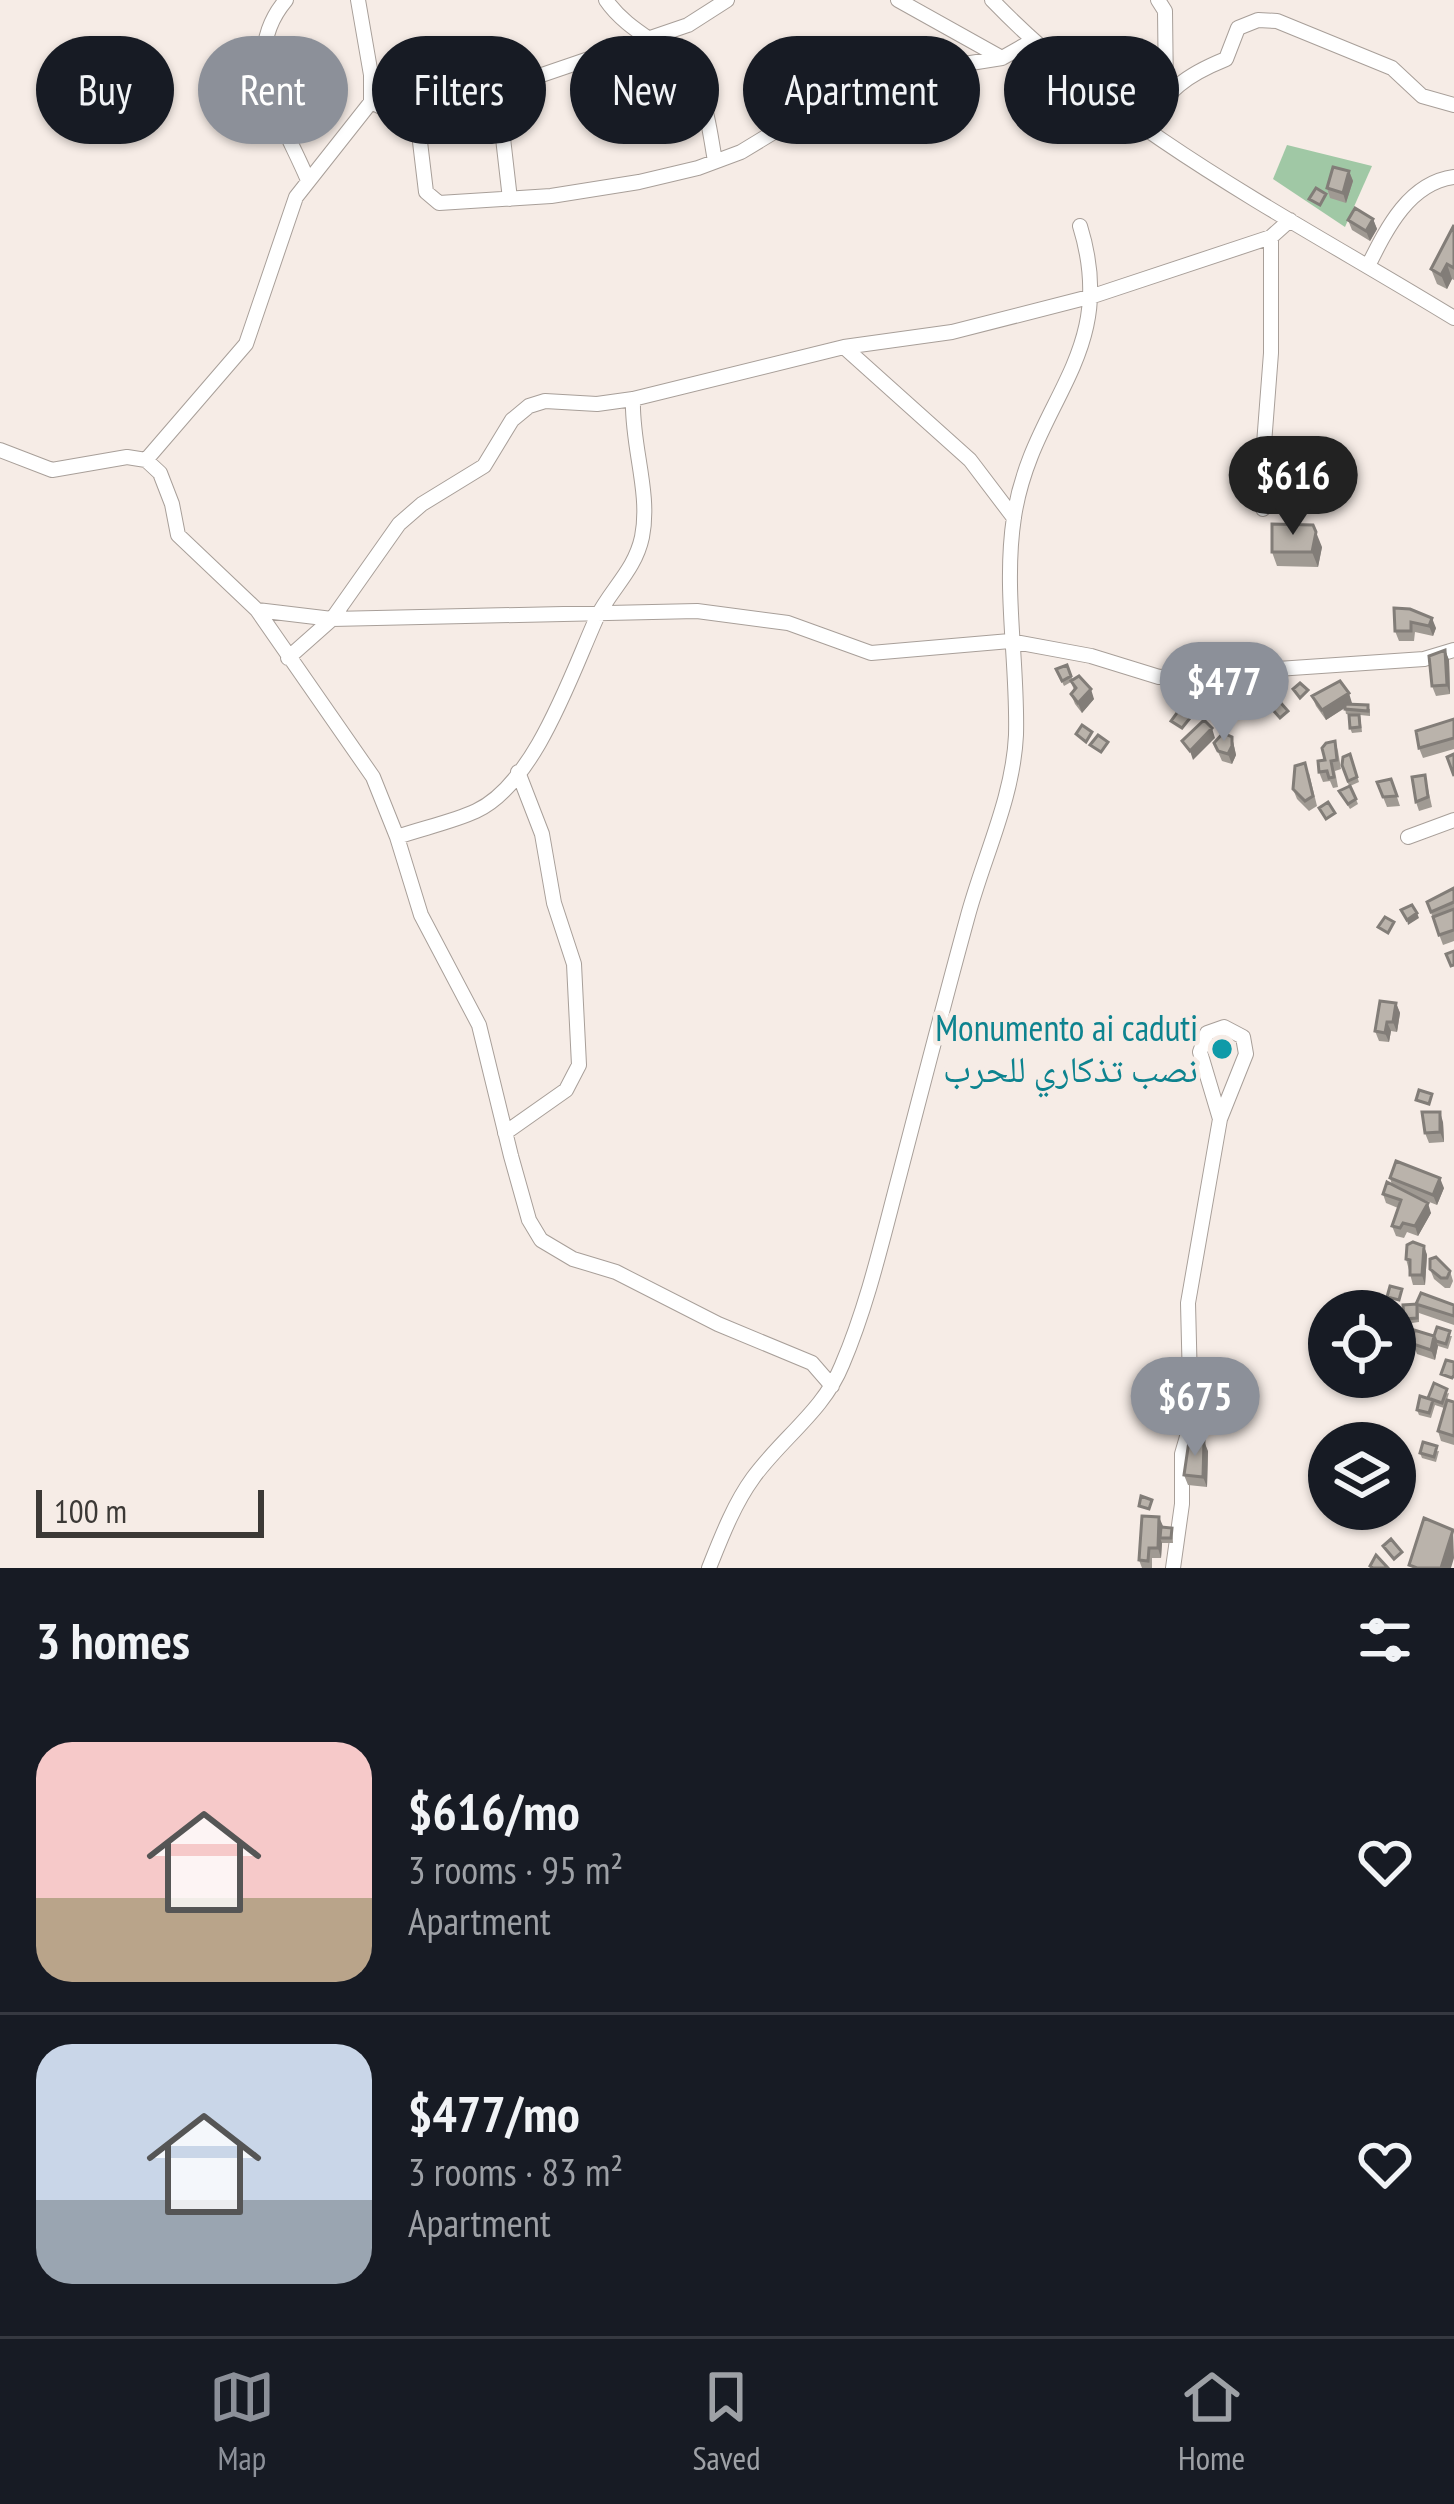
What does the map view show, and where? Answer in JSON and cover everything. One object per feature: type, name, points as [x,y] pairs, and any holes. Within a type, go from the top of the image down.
[{"type":"street","points":[[286,0],[265,35],[264,69],[271,99],[307,178]]},
{"type":"street","points":[[146,460],[246,344],[296,197],[370,102],[371,75],[358,0]]},
{"type":"street","points":[[606,0],[616,15],[644,36]]},
{"type":"street","points":[[659,36],[688,25],[727,0]]},
{"type":"street","points":[[898,0],[1002,58]]},
{"type":"street","points":[[992,0],[1027,36]]},
{"type":"street","points":[[1158,0],[1165,11],[1165,36]]},
{"type":"street","points":[[1179,83],[1193,72],[1226,59],[1238,28],[1258,20],[1277,21],[1392,68],[1422,96],[1454,105]]},
{"type":"street","points":[[420,144],[426,192],[440,202],[551,196],[639,182],[741,152],[859,81],[1002,58]]},
{"type":"street","points":[[504,144],[510,199]]},
{"type":"street","points":[[713,144],[716,161]]},
{"type":"street","points":[[1172,144],[1454,318]]},
{"type":"street","points":[[1368,266],[1405,204],[1435,179],[1454,177]]},
{"type":"street","points":[[288,658],[332,619],[399,524],[484,466],[512,420],[529,406],[545,401],[597,404],[633,399],[844,347],[952,332],[1093,296],[1271,236],[1290,220]]},
{"type":"street","points":[[709,1568],[752,1479],[832,1386],[843,1364],[880,1248],[977,879],[1007,794],[1016,735],[1010,641],[1014,518],[1039,429],[1082,351],[1093,296],[1092,269],[1080,226]]},
{"type":"street","points":[[1262,509],[1271,236]]},
{"type":"street","points":[[844,347],[970,460],[1014,518]]},
{"type":"street","points":[[397,837],[478,810],[499,796],[564,698],[599,613],[630,570],[642,536],[644,505],[632,428],[633,399]]},
{"type":"street","points":[[0,450],[52,470],[127,457],[146,460],[160,473],[178,535],[256,610],[373,777],[421,915],[479,1025],[529,1220],[541,1240],[812,1363],[832,1386]]},
{"type":"street","points":[[256,610],[332,619],[697,611],[788,623],[871,653],[1010,641],[1172,677],[1424,659],[1454,650]]},
{"type":"street","points":[[505,1133],[566,1090],[579,1065],[574,964],[554,903],[542,834],[518,772]]},
{"type":"street","points":[[1408,837],[1454,820]]},
{"type":"street","points":[[1173,1568],[1182,1504],[1182,1454],[1191,1423],[1188,1303],[1220,1118],[1246,1048],[1237,1032],[1224,1027],[1208,1034],[1200,1052],[1220,1118]]},
{"type":"green space","points":[[1287,145],[1372,166],[1345,227],[1273,179]]},
{"type":"building","points":[[1333,167],[1349,171],[1343,193],[1327,188]]},
{"type":"building","points":[[1316,188],[1326,194],[1320,205],[1309,199]]},
{"type":"building","points":[[1355,208],[1373,219],[1366,231],[1348,220]]},
{"type":"building","points":[[1454,225],[1454,268],[1447,264],[1441,275],[1431,269]]},
{"type":"building","points":[[1272,524],[1313,525],[1312,552],[1272,552]]},
{"type":"building","points":[[1394,608],[1432,618],[1429,626],[1411,622],[1411,631],[1395,631]]},
{"type":"building","points":[[1445,650],[1447,685],[1432,686],[1429,656]]},
{"type":"building","points":[[1067,665],[1071,676],[1062,681],[1056,669]]},
{"type":"building","points":[[1079,676],[1091,689],[1078,703],[1071,694],[1076,688],[1071,681]]},
{"type":"building","points":[[1340,681],[1349,693],[1322,710],[1312,696]]},
{"type":"building","points":[[1300,683],[1308,690],[1300,698],[1293,689]]},
{"type":"building","points":[[1179,693],[1194,695],[1190,706],[1178,702]]},
{"type":"building","points":[[1280,702],[1288,711],[1280,718],[1272,709]]},
{"type":"building","points":[[1345,704],[1368,705],[1368,711],[1345,709]]},
{"type":"building","points":[[1179,710],[1190,718],[1182,728],[1171,721]]},
{"type":"building","points":[[1349,715],[1359,715],[1360,727],[1350,728]]},
{"type":"building","points":[[1454,719],[1454,738],[1419,748],[1416,731]]},
{"type":"building","points":[[1204,720],[1212,728],[1190,751],[1182,741]]},
{"type":"building","points":[[1082,725],[1092,732],[1086,742],[1076,734]]},
{"type":"building","points":[[1223,733],[1232,737],[1228,754],[1218,751],[1214,743]]},
{"type":"building","points":[[1098,735],[1108,742],[1101,752],[1090,745]]},
{"type":"building","points":[[1335,741],[1337,760],[1331,761],[1334,777],[1329,778],[1327,771],[1319,772],[1318,761],[1325,760],[1322,748],[1326,743]]},
{"type":"building","points":[[1350,754],[1357,777],[1348,781],[1342,765],[1343,757]]},
{"type":"building","points":[[1305,763],[1313,796],[1305,801],[1293,789],[1295,766]]},
{"type":"building","points":[[1425,775],[1428,797],[1416,802],[1412,777]]},
{"type":"building","points":[[1391,779],[1397,796],[1383,797],[1377,782]]},
{"type":"building","points":[[1350,786],[1356,799],[1348,804],[1339,791]]},
{"type":"building","points":[[1328,802],[1335,813],[1326,819],[1319,808]]},
{"type":"building","points":[[1454,888],[1454,902],[1431,912],[1427,902]]},
{"type":"building","points":[[1412,905],[1417,913],[1407,920],[1401,910]]},
{"type":"building","points":[[1454,909],[1454,930],[1439,935],[1433,917]]},
{"type":"building","points":[[1385,917],[1394,922],[1388,933],[1378,927]]},
{"type":"building","points":[[1380,1001],[1396,1003],[1393,1022],[1387,1022],[1385,1033],[1375,1031]]},
{"type":"building","points":[[1419,1090],[1432,1094],[1429,1104],[1416,1100]]},
{"type":"building","points":[[1422,1112],[1440,1112],[1440,1132],[1425,1133]]},
{"type":"building","points":[[1396,1161],[1440,1178],[1433,1195],[1390,1178]]},
{"type":"building","points":[[1387,1182],[1428,1203],[1415,1226],[1392,1226],[1401,1200],[1383,1194]]},
{"type":"building","points":[[1407,1245],[1424,1246],[1422,1275],[1410,1275]]},
{"type":"building","points":[[1436,1257],[1450,1271],[1447,1278],[1430,1269],[1430,1259]]},
{"type":"building","points":[[1421,1293],[1454,1305],[1454,1316],[1416,1304]]},
{"type":"building","points":[[1437,1327],[1450,1331],[1446,1344],[1436,1341]]},
{"type":"building","points":[[1416,1331],[1434,1336],[1431,1350],[1416,1345]]},
{"type":"building","points":[[1446,1360],[1454,1362],[1452,1378],[1441,1374]]},
{"type":"building","points":[[1434,1383],[1447,1389],[1442,1403],[1428,1398]]},
{"type":"building","points":[[1420,1396],[1433,1400],[1429,1413],[1417,1410]]},
{"type":"building","points":[[1447,1400],[1454,1402],[1454,1436],[1438,1431]]},
{"type":"building","points":[[1189,1441],[1204,1441],[1203,1477],[1184,1475]]},
{"type":"building","points":[[1423,1442],[1437,1446],[1434,1457],[1420,1453]]},
{"type":"building","points":[[1141,1496],[1152,1500],[1149,1509],[1139,1506]]},
{"type":"building","points":[[1142,1516],[1159,1517],[1158,1548],[1149,1548],[1148,1561],[1139,1560]]},
{"type":"building","points":[[1424,1518],[1453,1530],[1441,1568],[1409,1565]]},
{"type":"building","points":[[1161,1527],[1172,1528],[1171,1538],[1160,1538]]},
{"type":"building","points":[[1391,1539],[1402,1552],[1394,1559],[1383,1546]]},
{"type":"building","points":[[1376,1555],[1388,1568],[1370,1566]]},
{"type":"place","name":"Monumento ai caduti نصب تذكاري للحرب","points":[[1222,1049]]}]
